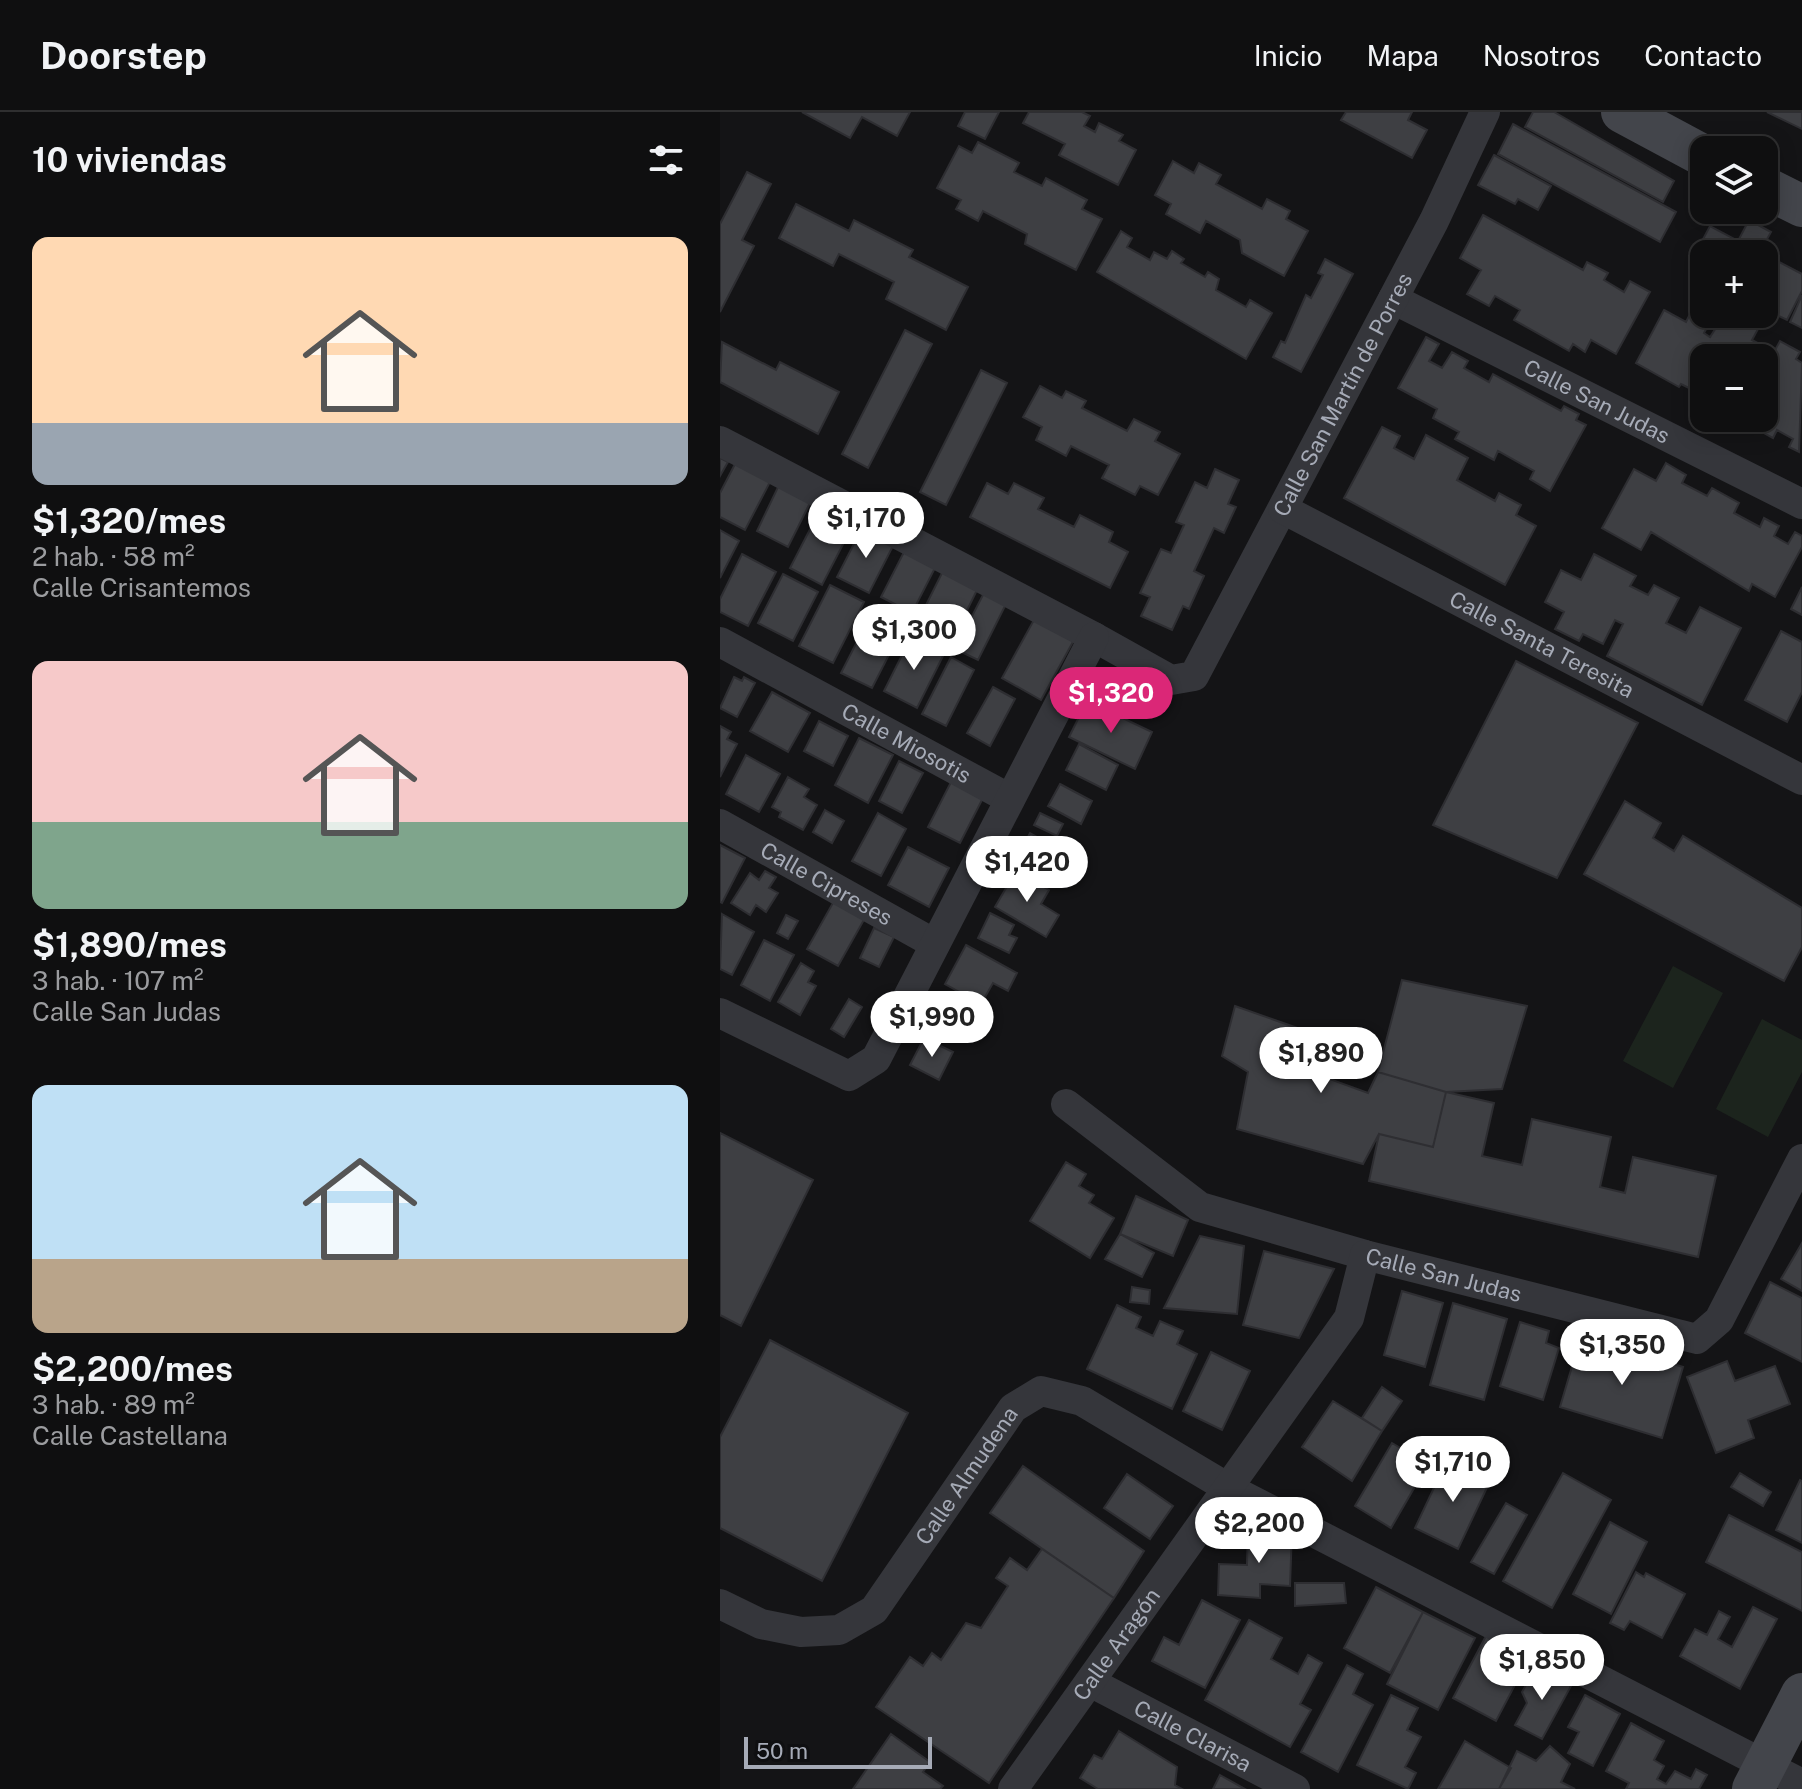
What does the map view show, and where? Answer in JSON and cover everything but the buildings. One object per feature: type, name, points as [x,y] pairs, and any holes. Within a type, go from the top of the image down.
[{"type":"street","name":"Calle San Martín de Porres","points":[[1094,637],[1171,680],[1194,676],[1393,299],[1485,112]]},
{"type":"street","points":[[1622,112],[1690,148]]},
{"type":"street","points":[[1778,194],[1802,206]]},
{"type":"street","name":"Calle San Judas","points":[[1393,299],[1802,504]]},
{"type":"street","points":[[720,441],[1094,637],[876,1059],[849,1076],[720,1013]]},
{"type":"street","name":"Calle Santa Teresita","points":[[1283,509],[1802,780]]},
{"type":"street","name":"Calle Miosotis","points":[[720,642],[1010,799]]},
{"type":"street","name":"Calle Cipreses","points":[[720,824],[935,944]]},
{"type":"street","name":"Calle San Judas","points":[[1066,1104],[1200,1207],[1365,1255],[1697,1339],[1719,1320],[1802,1159]]},
{"type":"street","name":"Calle Aragón","points":[[1013,1789],[1349,1318],[1365,1255]]},
{"type":"street","name":"Calle Almudena","points":[[720,1604],[761,1624],[801,1632],[839,1630],[874,1610],[1013,1408],[1041,1391],[1082,1401],[1228,1488],[1759,1777],[1802,1784]]},
{"type":"street","name":"Calle Clarisa","points":[[1090,1682],[1295,1789]]},
{"type":"street","points":[[1759,1777],[1802,1694]]},
{"type":"shaded area","points":[[1673,966],[1723,993],[1673,1088],[1623,1061]]},
{"type":"shaded area","points":[[1762,1019],[1802,1040],[1802,1072],[1768,1137],[1716,1109]]}]
